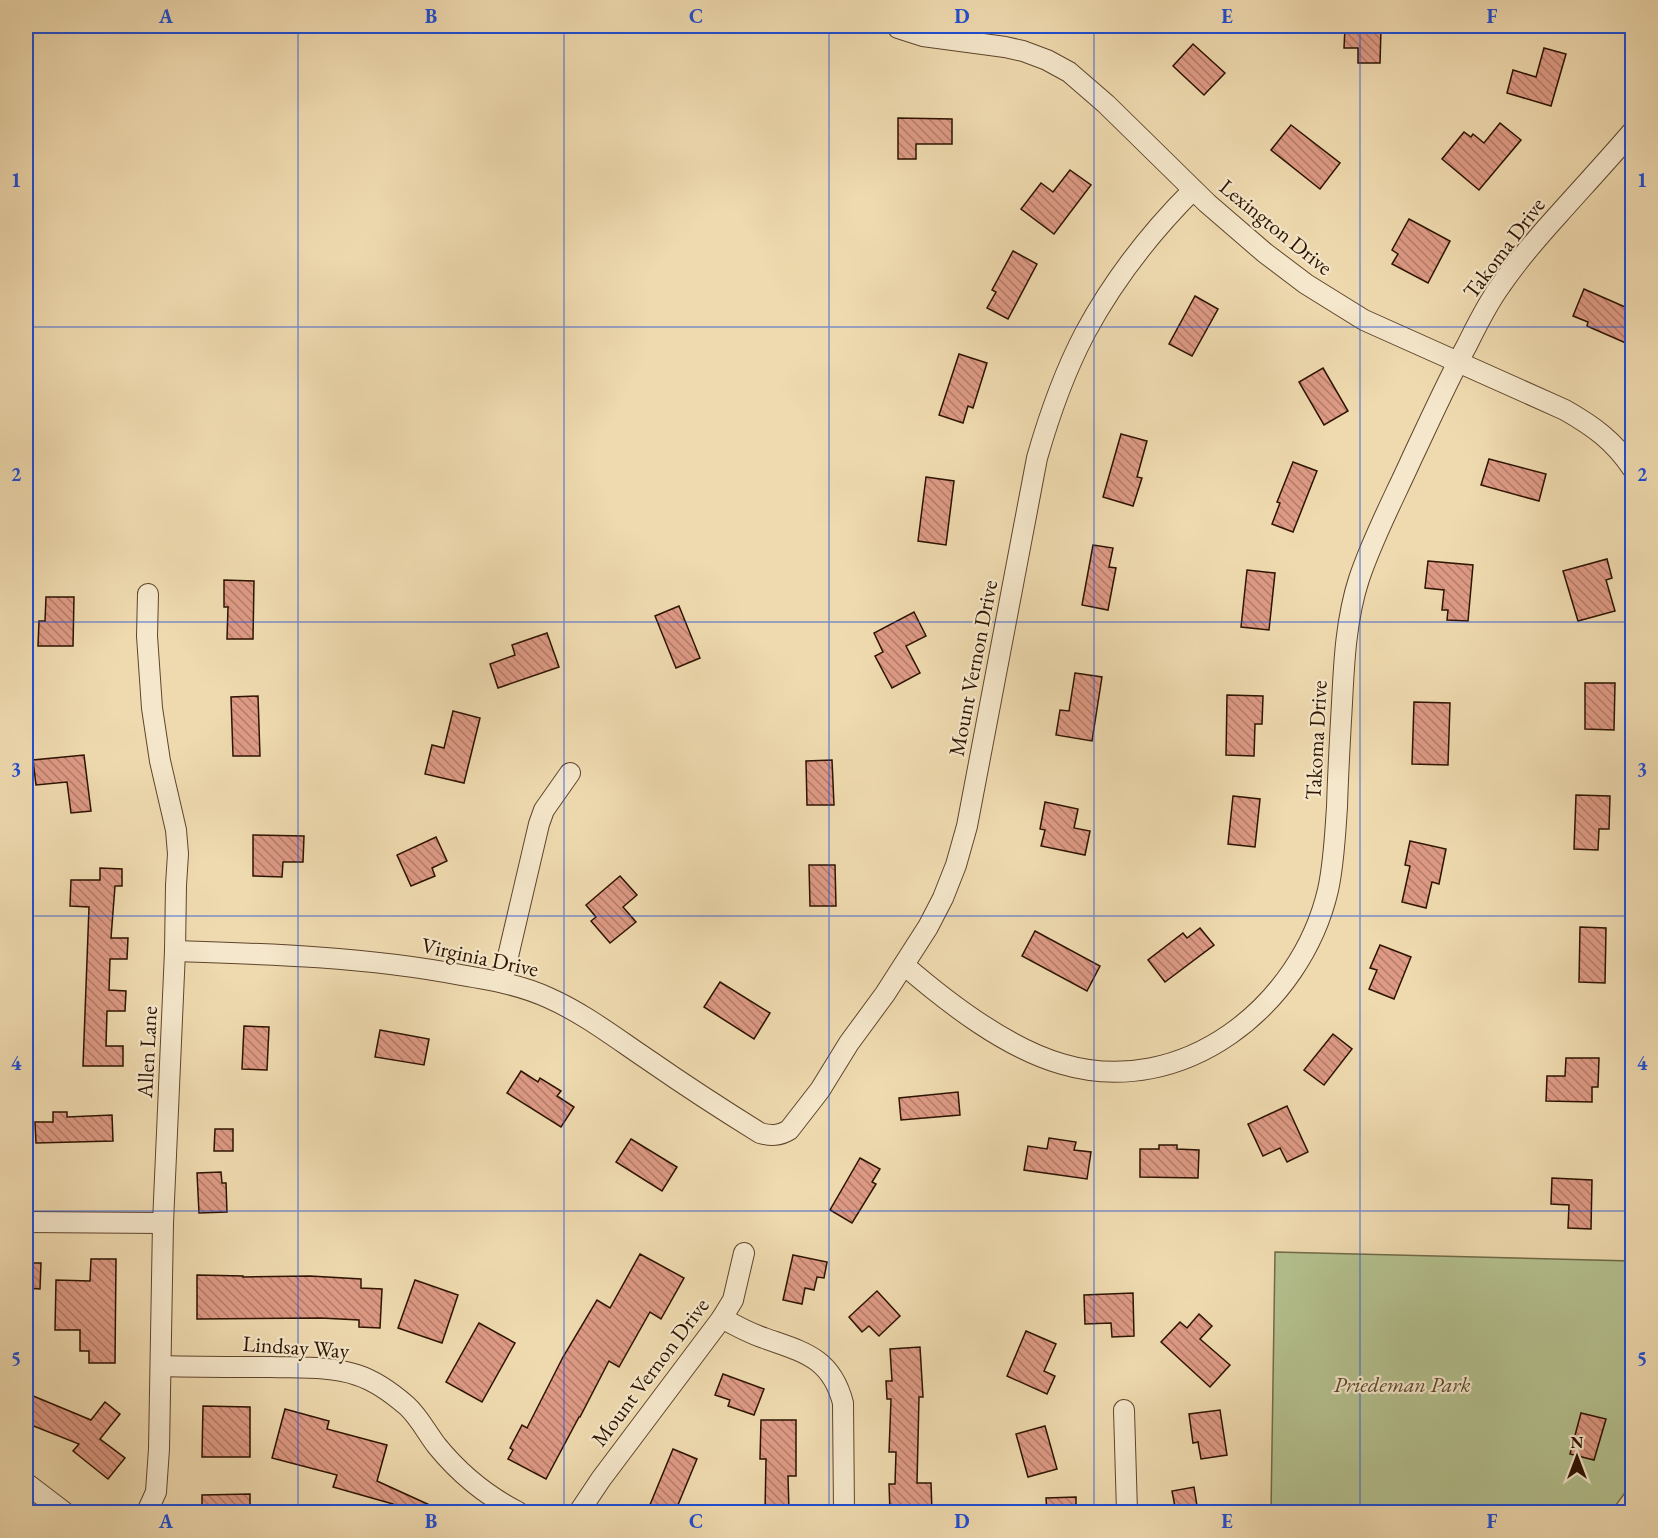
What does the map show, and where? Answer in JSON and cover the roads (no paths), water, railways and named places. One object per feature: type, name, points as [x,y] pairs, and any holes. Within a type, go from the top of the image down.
[{"type":"street","name":"Lexington Drive","points":[[898,28],[923,36],[1005,47],[1047,60],[1069,72],[1106,104],[1207,203],[1265,253],[1322,295],[1365,320],[1565,410],[1608,438],[1632,468]]},
{"type":"street","name":"Takoma Drive","points":[[904,965],[930,988],[1014,1043],[1039,1056],[1100,1072],[1140,1071],[1199,1053],[1225,1038],[1269,1001],[1285,983],[1313,935],[1327,893],[1335,846],[1344,660],[1358,581],[1372,546],[1487,305],[1503,281],[1539,237],[1632,132]]},
{"type":"street","name":"Mount Vernon Drive","points":[[770,1136],[789,1130],[820,1090],[849,1043],[904,965],[943,898],[956,865],[967,826],[1036,458],[1045,428],[1085,332],[1139,251],[1168,215],[1193,190]]},
{"type":"street","name":"Allen Lane","points":[[147,1512],[156,1492],[159,1449],[163,1223],[175,951],[177,846],[176,830],[160,761],[152,708],[147,636],[148,594]]},
{"type":"street","points":[[502,982],[539,824],[544,810],[570,773]]},
{"type":"street","name":"Virginia Drive","points":[[175,951],[327,957],[434,969],[527,989],[577,1012],[702,1097],[760,1133],[770,1136]]},
{"type":"street","points":[[26,1222],[163,1223]]},
{"type":"street","name":"Mount Vernon Drive","points":[[579,1512],[601,1479],[722,1318],[733,1300],[744,1253]]},
{"type":"street","points":[[722,1318],[752,1334],[802,1351],[817,1360],[832,1376],[840,1390],[843,1403],[844,1512]]},
{"type":"street","name":"Lindsay Way","points":[[161,1366],[325,1369],[355,1374],[386,1389],[408,1407],[436,1445],[463,1474],[488,1494],[518,1512]]},
{"type":"street","points":[[1125,1410],[1127,1512]]},
{"type":"street","points":[[26,1483],[64,1512]]},
{"type":"park label","name":"Priedeman Park","points":[[1402,1384]]}]
